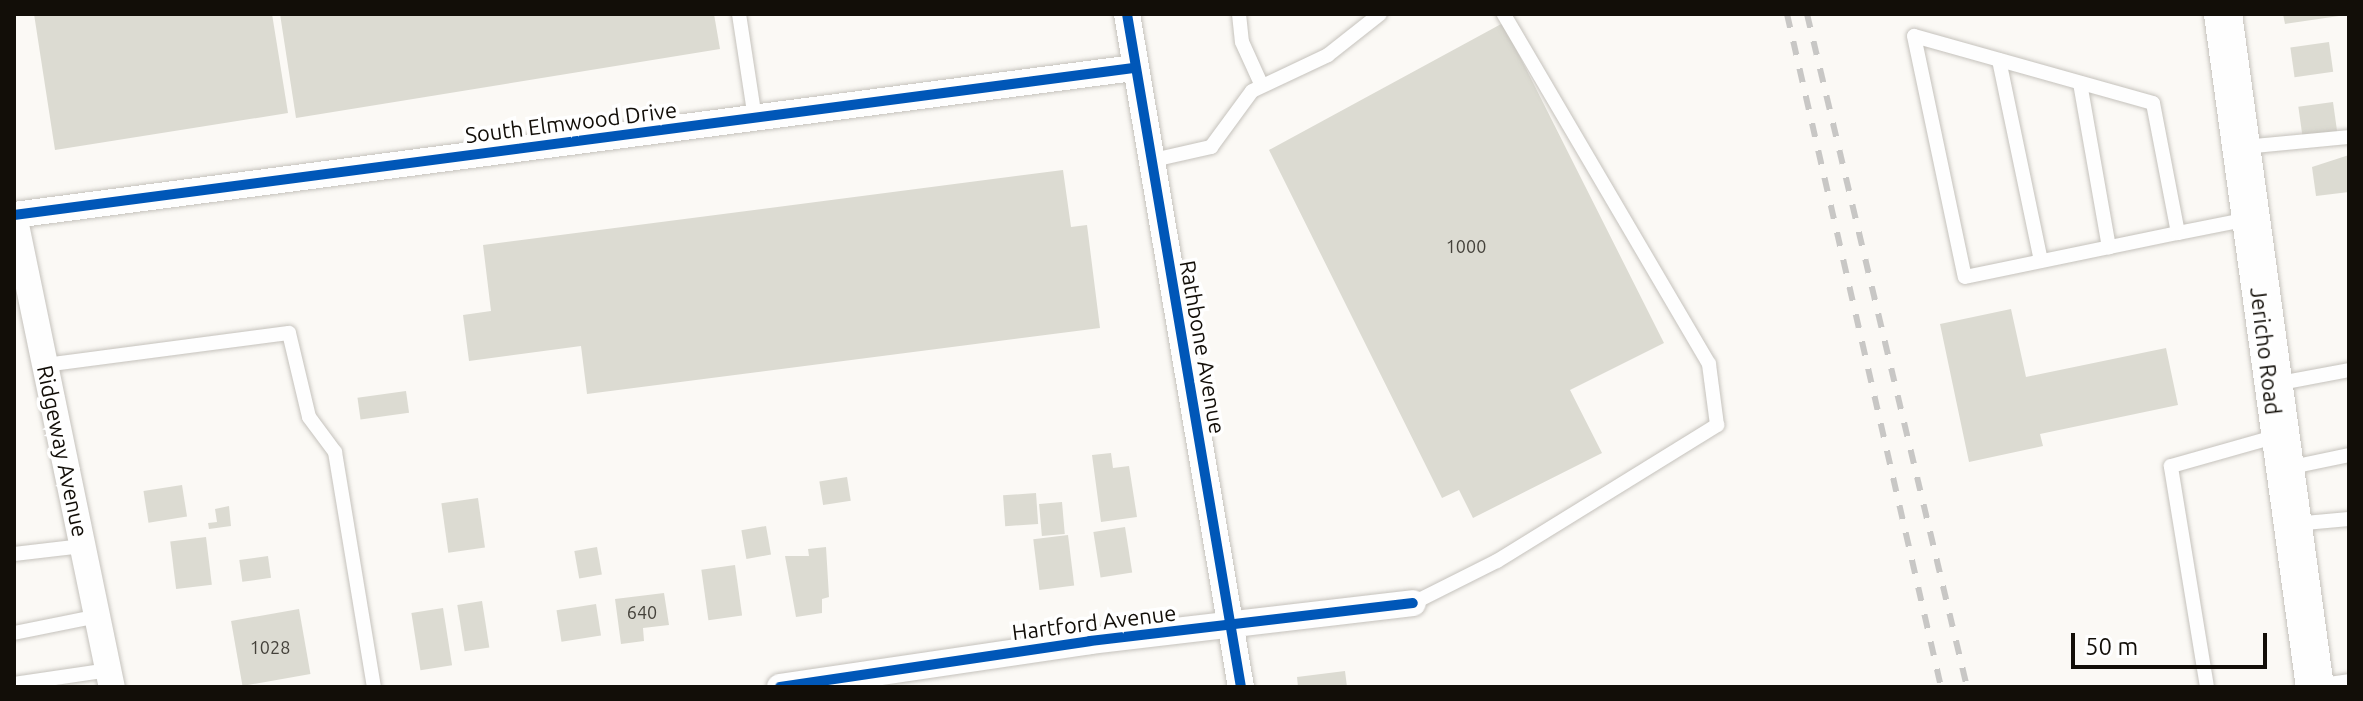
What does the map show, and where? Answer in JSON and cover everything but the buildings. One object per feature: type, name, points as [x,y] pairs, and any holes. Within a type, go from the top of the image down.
[{"type":"main road","name":"Jericho Road","points":[[2223,14],[2314,687]]},
{"type":"street","name":"Rathbone Avenue","points":[[1127,14],[1133,68],[1241,687]]},
{"type":"street","name":"South Elmwood Drive","points":[[14,215],[1133,68]]},
{"type":"street","name":"Ridgeway Avenue","points":[[14,215],[111,678]]},
{"type":"street","name":"Hartford Avenue","points":[[780,687],[844,683],[1232,625],[1413,603]]},
{"type":"lane","points":[[739,14],[755,118]]},
{"type":"lane","points":[[1239,14],[1242,42],[1262,86]]},
{"type":"lane","points":[[1149,161],[1211,147],[1217,131],[1262,86],[1328,55],[1380,14]]},
{"type":"lane","points":[[1413,603],[1497,561],[1717,425],[1709,364],[1504,14]]},
{"type":"lane","points":[[2178,233],[2153,103],[1914,36],[1965,277],[2249,219]]},
{"type":"lane","points":[[1999,60],[2041,261]]},
{"type":"lane","points":[[2080,83],[2109,247]]},
{"type":"lane","points":[[2240,148],[2349,137]]},
{"type":"lane","points":[[45,365],[289,333],[309,417],[335,452],[374,687]]},
{"type":"lane","points":[[2271,384],[2349,370]]},
{"type":"lane","points":[[2207,687],[2171,466],[2280,452],[2349,455]]},
{"type":"lane","points":[[2290,524],[2349,519]]},
{"type":"lane","points":[[15,549],[83,546]]},
{"type":"lane","points":[[14,633],[98,616]]},
{"type":"lane","points":[[14,684],[111,678]]},
{"type":"lane","points":[[2314,687],[2349,681]]},
{"type":"railway","points":[[1787,14],[1941,687]]},
{"type":"railway","points":[[1807,14],[1967,687]]},
{"type":"cycle path","points":[[1127,14],[1241,687]]},
{"type":"cycle path","points":[[14,215],[1133,68]]},
{"type":"cycle path","points":[[780,687],[1090,641],[1413,603]]}]
